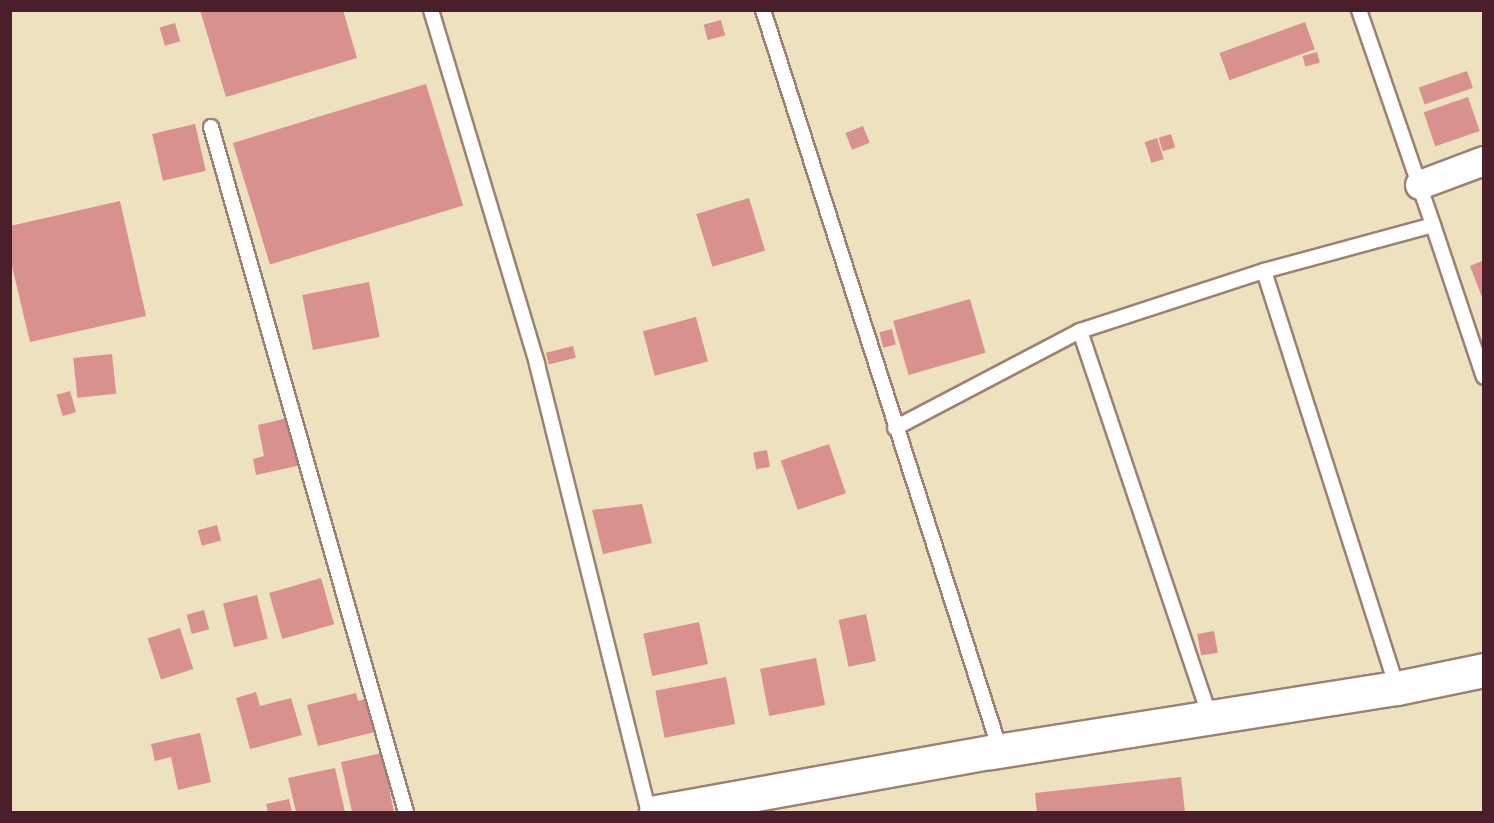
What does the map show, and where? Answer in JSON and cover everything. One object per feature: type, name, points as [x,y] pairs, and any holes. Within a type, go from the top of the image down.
[{"type":"street","points":[[1420,185],[1484,161]]},
{"type":"street","points":[[656,813],[1000,750],[1397,688],[1484,670]]},
{"type":"lane","points":[[431,10],[537,364],[650,813]]},
{"type":"lane","points":[[763,10],[1000,750]]},
{"type":"lane","points":[[1359,10],[1484,377]]},
{"type":"lane","points":[[211,127],[405,813]]},
{"type":"lane","points":[[895,428],[1080,331],[1264,271],[1433,225]]},
{"type":"lane","points":[[1264,271],[1397,688]]},
{"type":"lane","points":[[1080,331],[1210,718]]},
{"type":"building","points":[[200,10],[343,10],[357,58],[226,97]]},
{"type":"building","points":[[721,20],[725,35],[708,40],[704,25]]},
{"type":"building","points":[[1305,22],[1315,49],[1229,80],[1219,53]]},
{"type":"building","points":[[175,23],[180,41],[165,46],[160,27]]},
{"type":"building","points":[[1317,52],[1320,63],[1305,67],[1303,56]]},
{"type":"building","points":[[1467,71],[1473,88],[1425,105],[1419,88]]},
{"type":"building","points":[[426,84],[463,205],[270,265],[233,143]]},
{"type":"building","points":[[1468,97],[1480,131],[1435,146],[1424,112]]},
{"type":"building","points":[[195,124],[206,171],[163,181],[152,134]]},
{"type":"building","points":[[863,126],[870,143],[852,150],[845,133]]},
{"type":"building","points":[[1171,134],[1175,147],[1163,151],[1159,138]]},
{"type":"building","points":[[1157,138],[1164,159],[1151,163],[1145,142]]},
{"type":"building","points":[[749,198],[765,251],[712,267],[696,214]]},
{"type":"building","points":[[120,201],[146,316],[30,342],[10,258],[10,226]]},
{"type":"building","points":[[1484,260],[1484,300],[1483,300],[1470,266]]},
{"type":"building","points":[[369,282],[380,337],[313,350],[302,295]]},
{"type":"building","points":[[970,299],[985,353],[909,375],[893,321]]},
{"type":"building","points":[[696,317],[708,361],[655,376],[643,331]]},
{"type":"building","points":[[892,329],[896,345],[883,348],[879,332]]},
{"type":"building","points":[[573,346],[576,358],[549,364],[546,353]]},
{"type":"building","points":[[112,354],[116,394],[77,398],[73,358]]},
{"type":"building","points":[[70,391],[76,412],[63,416],[57,395]]},
{"type":"building","points":[[291,417],[301,465],[256,475],[253,459],[264,456],[258,425]]},
{"type":"building","points":[[829,444],[846,493],[798,510],[781,461]]},
{"type":"building","points":[[767,450],[770,467],[756,469],[753,452]]},
{"type":"building","points":[[642,504],[652,543],[603,554],[592,510]]},
{"type":"building","points":[[217,525],[221,540],[202,546],[198,530]]},
{"type":"building","points":[[321,578],[334,624],[282,639],[269,593]]},
{"type":"building","points":[[257,595],[268,639],[234,647],[223,603]]},
{"type":"building","points":[[204,610],[209,629],[192,634],[187,615]]},
{"type":"building","points":[[866,614],[876,661],[849,667],[839,620]]},
{"type":"building","points":[[699,622],[708,664],[652,676],[643,634]]},
{"type":"building","points":[[180,628],[193,669],[161,679],[148,639]]},
{"type":"building","points":[[1214,631],[1218,653],[1201,656],[1197,634]]},
{"type":"building","points":[[816,658],[825,705],[769,716],[760,669]]},
{"type":"building","points":[[726,677],[735,724],[664,738],[655,691]]},
{"type":"building","points":[[256,692],[260,706],[291,698],[302,735],[250,749],[236,698]]},
{"type":"building","points":[[356,693],[358,701],[366,699],[375,732],[318,746],[307,705]]},
{"type":"building","points":[[200,733],[211,782],[178,790],[171,757],[155,761],[151,744]]},
{"type":"building","points":[[382,753],[394,812],[352,812],[341,762]]},
{"type":"building","points":[[335,768],[345,812],[296,812],[288,778]]},
{"type":"building","points":[[1181,777],[1185,812],[1037,812],[1035,793]]},
{"type":"building","points":[[289,799],[292,812],[268,812],[266,804]]}]
